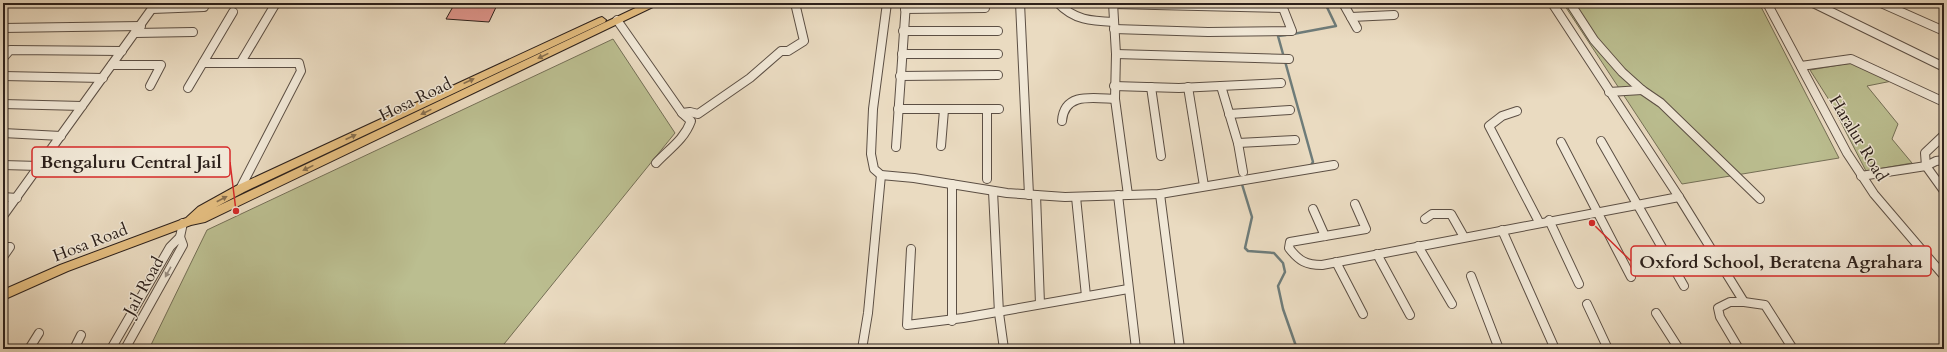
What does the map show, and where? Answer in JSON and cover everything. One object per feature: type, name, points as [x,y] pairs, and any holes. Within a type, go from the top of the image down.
[{"type":"main road","name":"Hosa Road","points":[[186,222],[202,210],[240,189],[638,3]]},
{"type":"main road","name":"Hosa Road","points":[[3,295],[64,268],[186,222],[207,216],[654,3]]},
{"type":"street","points":[[3,3],[28,3]]},
{"type":"street","points":[[241,62],[276,3]]},
{"type":"street","points":[[682,113],[690,112],[698,114],[750,78],[781,51],[788,51],[804,41],[795,3]]},
{"type":"street","points":[[887,3],[873,109],[871,154],[874,169],[881,176],[914,178],[993,191],[1076,197],[1160,194],[1334,165]]},
{"type":"street","points":[[1020,3],[1040,304]]},
{"type":"street","points":[[1058,3],[1065,11],[1077,19],[1114,25],[1208,32],[1292,31],[1282,5],[1113,4],[1114,25],[1116,54],[1114,86],[1115,99],[1128,195]]},
{"type":"street","points":[[1343,3],[1357,28]]},
{"type":"street","points":[[1552,3],[1679,198],[1744,302]]},
{"type":"street","points":[[1570,3],[1594,40],[1622,72],[1642,90],[1661,103],[1760,199]]},
{"type":"street","name":"Haralur Road","points":[[1767,3],[1847,153],[1861,176],[1944,276]]},
{"type":"street","points":[[1813,3],[1829,6],[1844,19],[1944,67]]},
{"type":"street","points":[[1881,3],[1944,31]]},
{"type":"street","points":[[3,216],[154,6],[204,7]]},
{"type":"street","points":[[896,147],[905,6],[985,8]]},
{"type":"street","points":[[188,88],[233,12]]},
{"type":"street","points":[[1351,17],[1394,15]]},
{"type":"street","points":[[617,20],[682,113],[691,121],[684,139],[673,146],[656,163]]},
{"type":"street","points":[[3,28],[141,26]]},
{"type":"street","points":[[904,31],[998,31]]},
{"type":"street","points":[[135,33],[193,32]]},
{"type":"street","points":[[3,58],[10,50],[122,51]]},
{"type":"street","points":[[902,54],[998,54]]},
{"type":"street","points":[[1116,54],[1289,59]]},
{"type":"street","points":[[1800,66],[1852,59],[1944,102]]},
{"type":"street","points":[[203,63],[299,63],[301,71],[240,189]]},
{"type":"street","points":[[112,65],[161,64],[162,66],[150,86]]},
{"type":"street","points":[[900,76],[998,75]]},
{"type":"street","points":[[3,76],[103,78]]},
{"type":"street","points":[[1114,86],[1188,88],[1282,83]]},
{"type":"street","points":[[1221,86],[1238,143],[1243,172]]},
{"type":"street","points":[[1151,87],[1161,156]]},
{"type":"street","points":[[1188,88],[1204,186]]},
{"type":"street","points":[[1609,92],[1642,90]]},
{"type":"street","points":[[1062,121],[1062,113],[1067,104],[1074,100],[1082,98],[1115,99]]},
{"type":"street","points":[[3,104],[82,106]]},
{"type":"street","points":[[898,109],[999,109]]},
{"type":"street","points":[[987,109],[987,179]]},
{"type":"street","points":[[941,146],[944,110]]},
{"type":"street","points":[[1229,114],[1290,110]]},
{"type":"street","points":[[1517,111],[1510,112],[1496,119],[1489,126],[1539,222]]},
{"type":"street","points":[[3,133],[61,136]]},
{"type":"street","points":[[1944,136],[1939,138],[1925,153],[1926,166],[1944,191]]},
{"type":"street","points":[[1238,143],[1295,140]]},
{"type":"street","points":[[1602,141],[1636,204],[1684,286]]},
{"type":"street","points":[[1561,142],[1631,277]]},
{"type":"street","points":[[1861,176],[1926,166],[1936,161],[1944,160]]},
{"type":"street","points":[[3,165],[39,166]]},
{"type":"street","points":[[862,349],[868,313],[881,176]]},
{"type":"street","points":[[952,184],[952,321]]},
{"type":"street","points":[[993,191],[999,313],[1004,349]]},
{"type":"street","points":[[1160,194],[1178,321],[1180,349]]},
{"type":"street","points":[[1118,195],[1136,349]]},
{"type":"street","points":[[3,197],[16,198]]},
{"type":"street","points":[[1076,197],[1086,296]]},
{"type":"street","points":[[1355,204],[1366,229],[1290,242],[1289,248],[1299,262],[1309,266],[1336,262],[1597,211],[1679,198]]},
{"type":"street","points":[[1313,209],[1326,236]]},
{"type":"street","points":[[1425,219],[1432,214],[1451,214],[1464,237]]},
{"type":"street","points":[[1549,220],[1579,284]]},
{"type":"street","name":"Jail Road","points":[[125,349],[183,245],[180,237],[186,222]]},
{"type":"street","points":[[1502,230],[1555,349]]},
{"type":"street","points":[[111,349],[170,247],[180,237]]},
{"type":"street","points":[[1418,246],[1452,304]]},
{"type":"street","points":[[3,247],[10,247],[3,257]]},
{"type":"street","points":[[911,249],[907,325],[952,321],[1040,304],[1128,290]]},
{"type":"street","points":[[1376,254],[1410,315]]},
{"type":"street","points":[[1336,262],[1363,314]]},
{"type":"street","points":[[1471,276],[1499,349]]},
{"type":"street","points":[[1739,349],[1720,317],[1718,308],[1730,302],[1765,305],[1793,349]]},
{"type":"street","points":[[1586,304],[1608,349]]},
{"type":"street","points":[[1656,313],[1679,349]]},
{"type":"street","points":[[29,349],[39,333]]},
{"type":"street","points":[[74,349],[81,335]]},
{"type":"green space","points":[[1563,3],[1759,3],[1839,158],[1682,184]]},
{"type":"green space","points":[[613,39],[675,133],[500,349],[149,349],[207,230]]},
{"type":"green space","points":[[1851,63],[1892,81],[1867,86],[1898,124],[1892,139],[1912,163],[1866,171],[1831,103],[1810,70]]},
{"type":"building","points":[[455,3],[498,3],[489,22],[446,19]]},
{"type":"waterway","points":[[1293,34],[1336,26],[1325,3]]},
{"type":"waterway","points":[[1286,35],[1278,36],[1313,162],[1310,167]]},
{"type":"waterway","points":[[1241,181],[1252,217],[1245,248],[1248,251],[1274,253],[1283,263],[1285,272],[1278,286],[1283,309],[1297,349]]},
{"type":"place","name":"Bengaluru Central Jail","points":[[236,211]]},
{"type":"place","name":"Oxford School, Beratena Agrahara","points":[[1592,223]]}]
